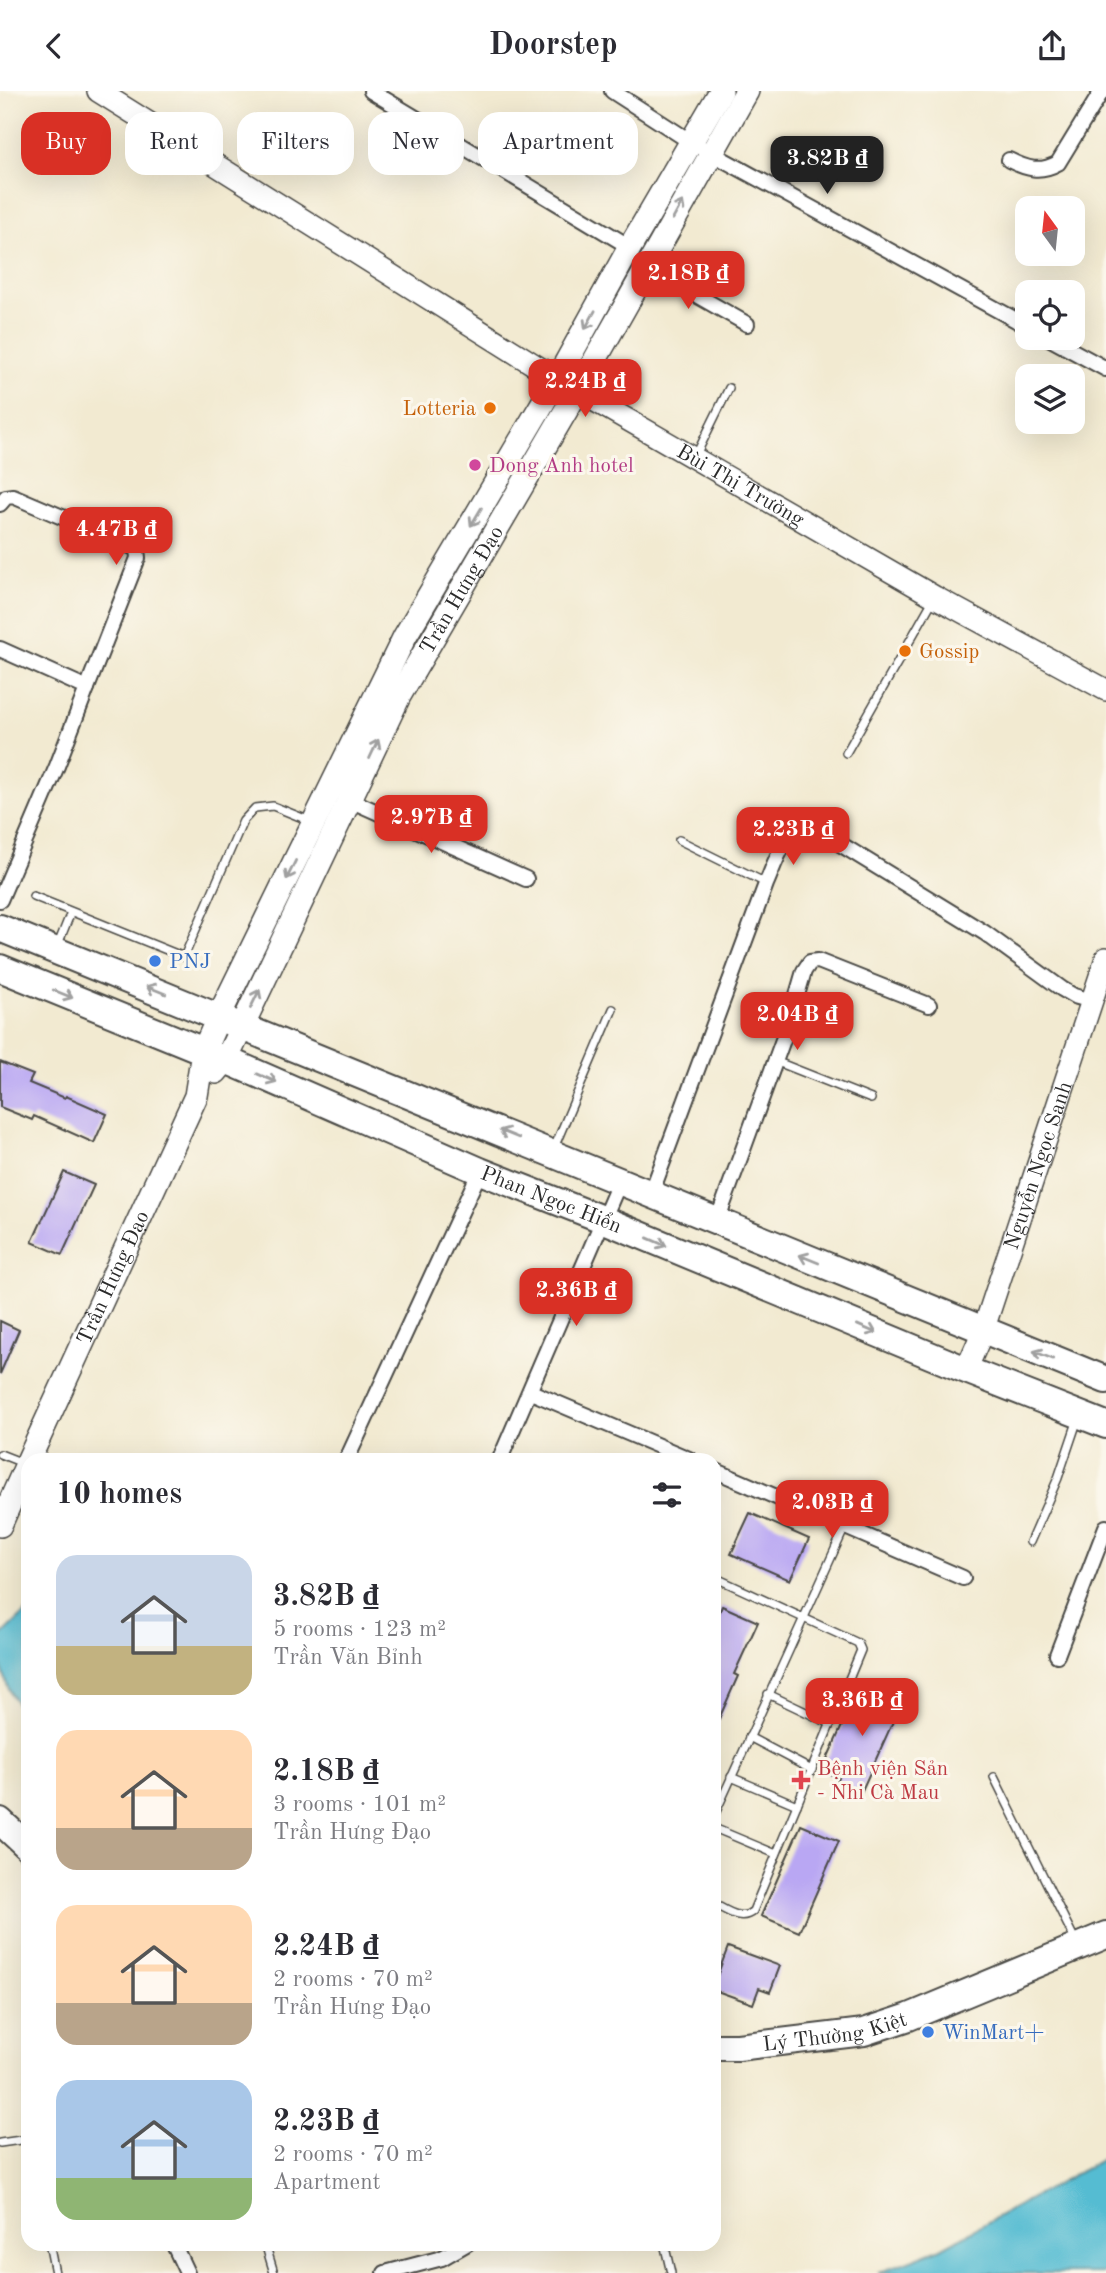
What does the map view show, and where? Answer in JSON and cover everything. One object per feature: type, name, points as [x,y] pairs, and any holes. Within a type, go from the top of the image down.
[{"type":"highway","name":"Phan Ngọc Hiển","points":[[0,928],[1106,1380]]},
{"type":"highway","name":"Phan Ngọc Hiển","points":[[0,968],[215,1056],[480,1171],[1106,1425]]},
{"type":"highway","points":[[0,1821],[21,1840]]},
{"type":"highway","points":[[0,1845],[21,1855]]},
{"type":"highway","name":"Lý Thường Kiệt","points":[[721,2047],[864,2032],[909,2017],[1106,1935]]},
{"type":"main road","name":"Trần Hưng Đạo","points":[[32,1453],[215,1056],[314,822],[378,715],[406,684],[647,267],[701,147],[721,91]]},
{"type":"main road","name":"Trần Hưng Đạo","points":[[230,1021],[350,800],[405,636],[557,379],[630,247],[701,147],[747,91]]},
{"type":"main road","name":"Trần Hưng Đạo","points":[[0,1525],[21,1478]]},
{"type":"street","name":"Bùi Thị Trường","points":[[98,91],[557,379],[935,597],[1106,690]]},
{"type":"street","points":[[372,91],[630,247]]},
{"type":"street","points":[[612,91],[701,147],[1015,319]]},
{"type":"street","points":[[1009,160],[1027,169],[1039,170],[1058,163],[1102,91]]},
{"type":"street","points":[[647,267],[747,324]]},
{"type":"street","points":[[1071,350],[1106,369]]},
{"type":"street","points":[[0,504],[6,497],[13,496],[137,549],[138,558],[57,766],[0,900]]},
{"type":"street","points":[[0,649],[87,688]]},
{"type":"street","points":[[350,800],[526,879]]},
{"type":"street","points":[[652,1194],[766,884],[791,835],[798,831],[811,829],[827,836],[985,933],[1062,989],[1092,1001]]},
{"type":"street","name":"Nguyễn Ngọc Sanh","points":[[966,1370],[983,1331],[1106,958]]},
{"type":"street","points":[[718,1221],[804,971],[810,962],[818,961],[929,1005]]},
{"type":"street","points":[[350,1453],[480,1171]]},
{"type":"street","points":[[503,1453],[619,1182]]},
{"type":"street","points":[[531,1392],[675,1453]]},
{"type":"street","points":[[721,1473],[963,1579]]},
{"type":"street","points":[[1057,1655],[1106,1527]]},
{"type":"street","points":[[177,2251],[187,2273]]},
{"type":"street","points":[[386,2273],[442,2258],[454,2251]]},
{"type":"lane","points":[[694,457],[729,388]]},
{"type":"lane","points":[[846,753],[935,597]]},
{"type":"lane","points":[[33,896],[184,957],[243,821],[255,808],[273,806],[314,822]]},
{"type":"lane","points":[[679,840],[766,884]]},
{"type":"lane","points":[[55,950],[71,912]]},
{"type":"lane","points":[[552,1152],[613,1009]]},
{"type":"lane","points":[[775,1061],[871,1099]]},
{"type":"lane","points":[[1030,1542],[1058,1478],[1080,1415]]},
{"type":"lane","points":[[0,1454],[21,1460]]},
{"type":"lane","points":[[721,1800],[845,1527]]},
{"type":"lane","points":[[721,1580],[804,1617],[860,1645],[862,1650],[749,1915],[740,1916],[721,1907]]},
{"type":"lane","points":[[768,1694],[831,1724]]},
{"type":"lane","points":[[749,1737],[812,1770]]},
{"type":"lane","points":[[731,1777],[797,1805]]},
{"type":"lane","points":[[994,1777],[1079,1947]]},
{"type":"lane","points":[[721,1831],[776,1854]]},
{"type":"lane","points":[[0,2143],[21,2140]]},
{"type":"lane","points":[[51,2251],[55,2273]]},
{"type":"lane","points":[[267,2251],[274,2273]]},
{"type":"lane","points":[[666,2251],[671,2273]]},
{"type":"water","points":[[21,1617],[21,1710],[3,1673],[0,1637]]},
{"type":"water","points":[[1106,2157],[1106,2273],[878,2273],[939,2249]]},
{"type":"building","points":[[0,1062],[33,1075],[29,1083],[107,1114],[94,1143],[34,1116],[32,1120],[0,1107]]},
{"type":"building","points":[[64,1172],[94,1185],[62,1255],[32,1242]]},
{"type":"building","points":[[0,1321],[19,1330],[0,1374]]},
{"type":"building","points":[[750,1513],[809,1539],[790,1580],[731,1554]]},
{"type":"building","points":[[722,1606],[758,1622],[734,1674],[738,1676],[721,1714]]},
{"type":"building","points":[[860,1686],[877,1694],[881,1686],[904,1697],[859,1797],[835,1786],[839,1778],[822,1770]]},
{"type":"building","points":[[801,1825],[839,1841],[799,1932],[761,1916]]},
{"type":"building","points":[[728,1947],[780,1966],[770,1992],[759,1988],[753,2004],[721,1993],[721,1966]]},
{"type":"place","name":"Lotteria","points":[[490,408]]},
{"type":"place","name":"Dong Anh hotel","points":[[475,465]]},
{"type":"place","name":"Gossip","points":[[905,651]]},
{"type":"place","name":"PNJ","points":[[155,961]]},
{"type":"place","name":"Bệnh viện Sản - Nhi Cà Mau","points":[[801,1780]]},
{"type":"place","name":"WinMart+","points":[[928,2032]]}]
